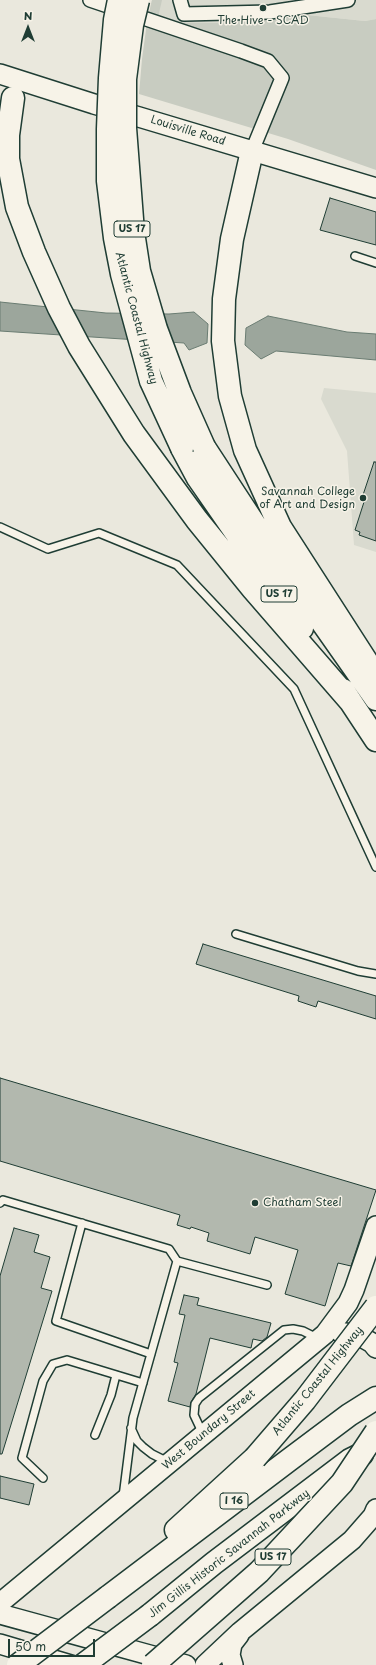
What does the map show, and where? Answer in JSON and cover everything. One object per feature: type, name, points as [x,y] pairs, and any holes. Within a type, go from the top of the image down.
[{"type":"highway","name":"Atlantic Coastal Highway","points":[[119,0],[115,20],[110,78],[108,181],[115,238],[122,274],[151,381],[182,448],[198,478],[257,561],[376,740]]},
{"type":"highway","name":"Atlantic Coastal Highway","points":[[138,0],[132,25],[125,79],[125,128],[132,232],[139,271],[156,329],[180,393],[204,447],[272,551],[376,699]]},
{"type":"highway","points":[[13,98],[8,135],[9,165],[17,207],[34,252],[59,308],[79,346],[106,390],[145,448],[197,520],[253,589],[351,702]]},
{"type":"highway","points":[[252,151],[232,239],[225,292],[223,341],[230,396],[245,450],[280,527],[376,676]]},
{"type":"highway","name":"Atlantic Coastal Highway","points":[[114,1593],[148,1556],[255,1458],[305,1400],[376,1306]]},
{"type":"highway","name":"I 16","points":[[18,1665],[349,1416],[376,1398]]},
{"type":"highway","name":"US 17","points":[[153,1665],[259,1572],[342,1483],[376,1432]]},
{"type":"highway","name":"Jim Gillis Historic Savannah Parkway","points":[[83,1665],[350,1460],[376,1446]]},
{"type":"main road","name":"Louisville Road","points":[[0,74],[94,104],[376,188]]},
{"type":"main road","name":"West Boundary Street","points":[[0,1603],[322,1336],[348,1303],[376,1226]]},
{"type":"main road","points":[[322,1336],[342,1332],[358,1335],[372,1343],[376,1348]]},
{"type":"main road","points":[[204,1665],[240,1632],[352,1540],[373,1516],[376,1509]]},
{"type":"main road","points":[[0,1614],[186,1665]]},
{"type":"main road","points":[[233,1665],[230,1655],[232,1644],[240,1632]]},
{"type":"main road","points":[[0,1644],[71,1665]]},
{"type":"street","points":[[90,0],[268,61],[282,78],[252,151]]},
{"type":"street","points":[[180,0],[184,14],[270,12],[331,1],[348,0]]},
{"type":"lane","points":[[355,256],[376,263]]},
{"type":"lane","points":[[0,527],[48,550],[99,533],[177,565],[294,688],[376,867]]},
{"type":"lane","points":[[236,934],[358,971],[376,974]]},
{"type":"lane","points":[[0,1203],[3,1200],[169,1249],[177,1261],[267,1285]]},
{"type":"lane","points":[[82,1223],[56,1321],[151,1354]]},
{"type":"lane","points":[[122,1502],[131,1428],[142,1383],[177,1261]]},
{"type":"lane","points":[[203,1435],[194,1415],[195,1404],[199,1398],[284,1330],[293,1329],[322,1336]]},
{"type":"lane","points":[[43,1478],[22,1458],[43,1381],[53,1364],[67,1360],[142,1383]]},
{"type":"lane","points":[[95,1435],[111,1395],[116,1375]]},
{"type":"lane","points":[[131,1428],[137,1441],[143,1447],[152,1454],[170,1463]]},
{"type":"shaded area","name":"The Hive - SCAD","points":[[152,0],[376,0],[376,19],[365,21],[307,15],[219,23],[147,22]]},
{"type":"shaded area","points":[[152,0],[162,0],[157,22],[219,23],[307,15],[365,21],[376,19],[376,170],[288,139],[139,94],[147,22]]},
{"type":"shaded area","points":[[0,302],[106,313],[169,314],[194,312],[208,324],[207,343],[189,350],[184,343],[0,331]]},
{"type":"shaded area","points":[[268,316],[347,332],[376,334],[376,360],[276,351],[261,359],[245,345],[246,328]]},
{"type":"shaded area","name":"Savannah College of Art and Design","points":[[324,388],[376,393],[376,552],[354,545],[347,451],[321,399]]},
{"type":"building","points":[[330,198],[376,212],[376,245],[320,230]]},
{"type":"building","points":[[374,462],[376,462],[376,541],[359,535],[360,532],[355,530],[364,502],[361,501]]},
{"type":"building","points":[[203,944],[376,996],[376,1019],[318,1001],[316,1007],[298,1001],[299,996],[196,964]]},
{"type":"building","name":"Chatham Steel","points":[[0,1078],[376,1190],[351,1266],[338,1263],[325,1306],[285,1294],[298,1250],[255,1237],[250,1254],[207,1241],[209,1233],[191,1227],[190,1229],[177,1225],[180,1215],[0,1161]]},
{"type":"building","points":[[14,1228],[39,1235],[34,1252],[50,1257],[41,1288],[52,1291],[2,1454],[0,1454],[0,1276]]},
{"type":"building","points":[[184,1295],[199,1298],[197,1305],[271,1323],[267,1337],[262,1341],[253,1339],[251,1348],[210,1338],[196,1394],[190,1407],[168,1401],[178,1363],[174,1362],[185,1315],[179,1314]]},
{"type":"building","points":[[0,1476],[34,1484],[29,1505],[0,1498]]},
{"type":"place","name":"The Hive - SCAD","points":[[263,8]]},
{"type":"place","name":"Savannah College of Art and Design","points":[[363,498]]},
{"type":"place","name":"Chatham Steel","points":[[255,1203]]}]
